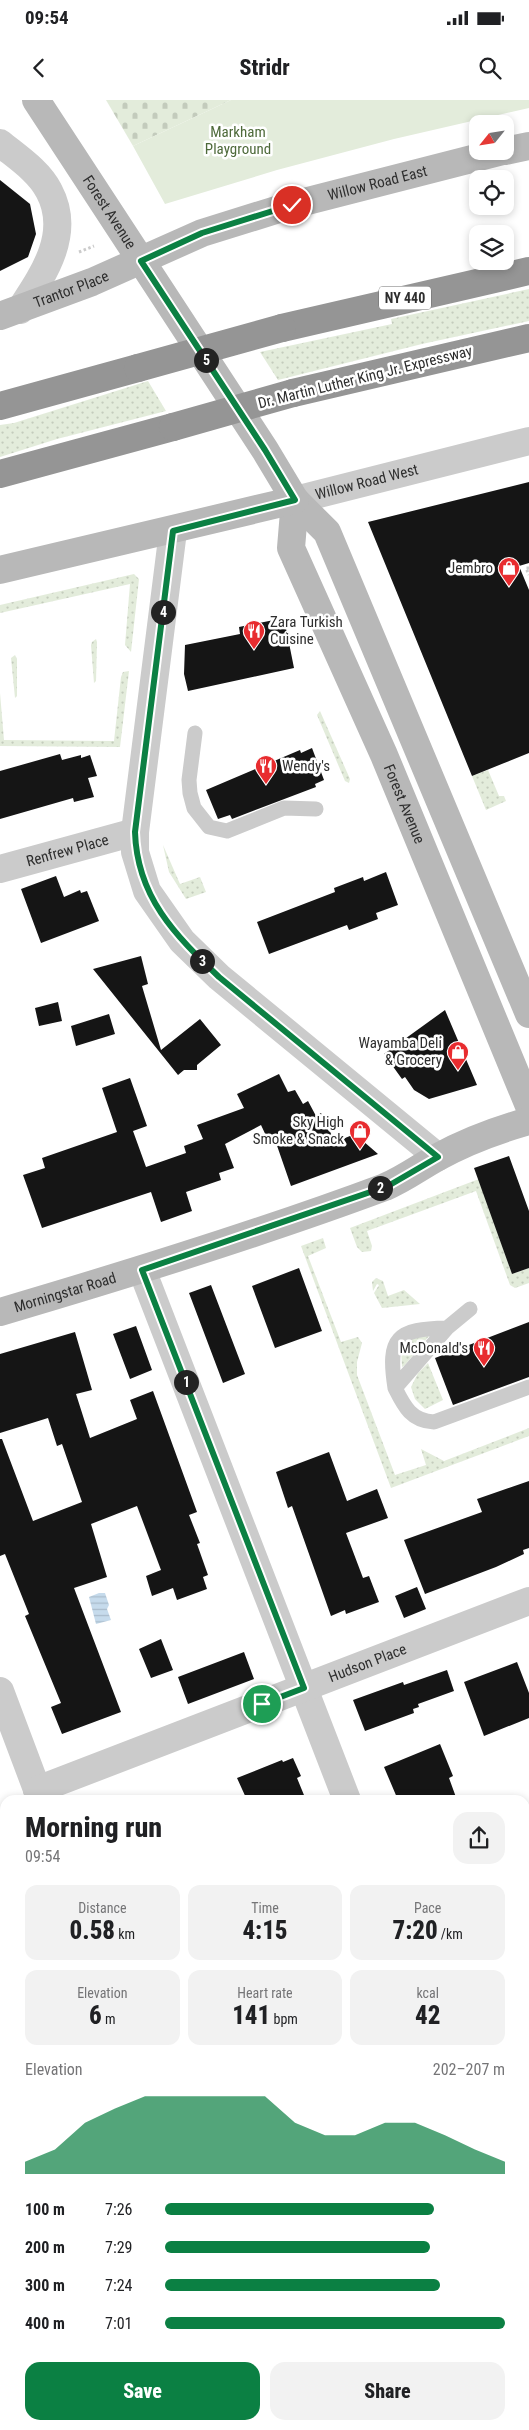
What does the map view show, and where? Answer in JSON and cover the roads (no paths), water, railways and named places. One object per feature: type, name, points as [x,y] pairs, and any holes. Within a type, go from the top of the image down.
[{"type":"highway","name":"NY 440","points":[[0,406],[282,328],[529,271]]},
{"type":"highway","name":"Dr. Martin Luther King Jr. Expressway","points":[[0,474],[293,393],[529,338]]},
{"type":"main road","name":"Forest Avenue","points":[[36,100],[265,450],[295,500],[327,532],[529,1014]]},
{"type":"main road","name":"Willow Road East","points":[[514,149],[529,146]]},
{"type":"main road","name":"Willow Road East","points":[[141,261],[202,233],[283,208],[469,160]]},
{"type":"main road","name":"Trantor Place","points":[[10,313],[141,261]]},
{"type":"main road","name":"Forest Avenue","points":[[295,500],[291,548],[380,746],[529,1106]]},
{"type":"main road","name":"Willow Road West","points":[[0,570],[173,531],[295,500]]},
{"type":"main road","name":"Morningstar Road","points":[[0,1312],[142,1270],[388,1186],[438,1157],[494,1130],[529,1121]]},
{"type":"street","points":[[0,143],[28,165],[49,190],[55,205],[58,231],[49,263],[10,313]]},
{"type":"street","name":"Willow Road West","points":[[295,500],[529,441]]},
{"type":"street","points":[[173,531],[135,832],[135,852],[147,892],[182,941],[219,977],[438,1157]]},
{"type":"street","name":"Renfrew Place","points":[[0,869],[135,832]]},
{"type":"street","points":[[142,1270],[344,1795]]},
{"type":"street","name":"Hudson Place","points":[[39,1795],[304,1688],[529,1601]]},
{"type":"street","points":[[0,1691],[39,1795]]},
{"type":"lane","points":[[195,733],[189,780],[190,793],[194,808],[209,827],[227,831],[284,808],[316,809]]},
{"type":"lane","points":[[395,1388],[447,1328],[470,1309]]},
{"type":"lane","points":[[447,1328],[419,1329],[407,1333],[398,1340],[392,1350],[395,1388],[405,1407],[414,1416],[423,1421],[434,1422],[529,1387]]},
{"type":"water","points":[[105,1593],[109,1605],[107,1609],[111,1620],[96,1624],[89,1597]]},
{"type":"place","name":"Jembro","points":[[509,587]]},
{"type":"place","name":"Zara Turkish Cuisine","points":[[254,650]]},
{"type":"place","name":"Wendy's","points":[[266,785]]},
{"type":"place","name":"Wayamba Deli & Grocery","points":[[458,1071]]},
{"type":"place","name":"Sky High Smoke & Snack","points":[[360,1150]]},
{"type":"place","name":"McDonald's","points":[[484,1367]]},
{"type":"park label","name":"Markham Playground","points":[[238,140]]}]
